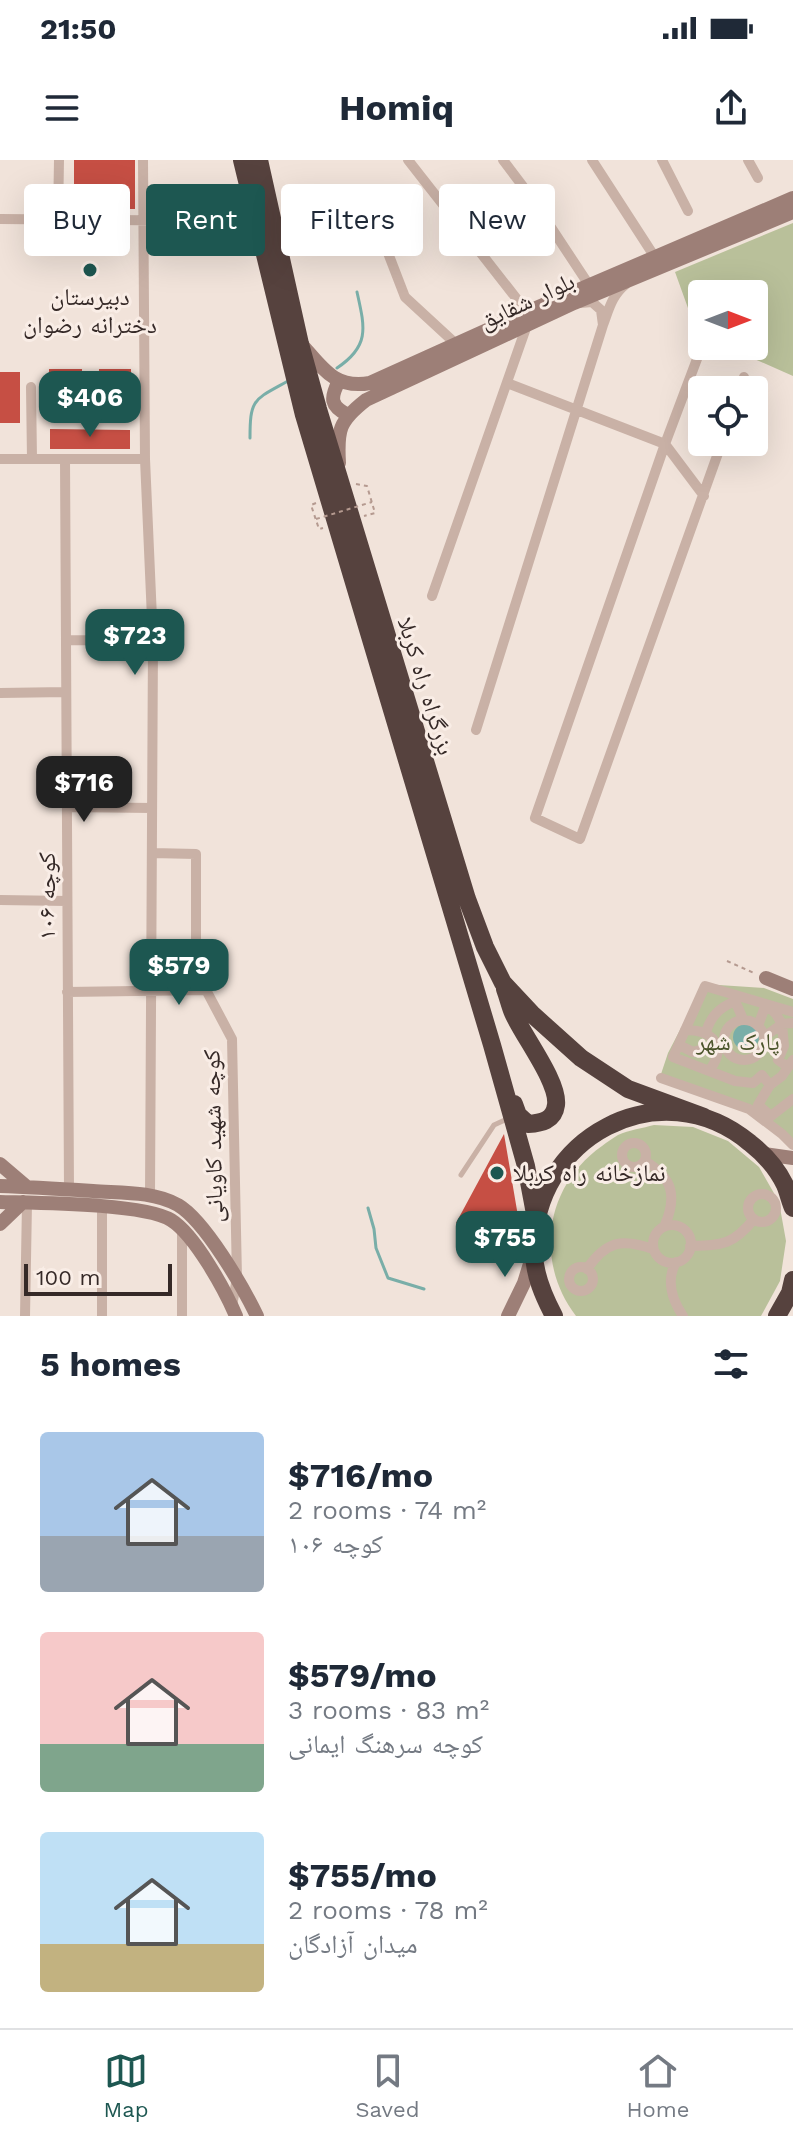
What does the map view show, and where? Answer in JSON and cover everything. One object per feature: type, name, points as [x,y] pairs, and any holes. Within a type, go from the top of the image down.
[{"type":"highway","name":"بزرگراه راه کربلا","points":[[242,160],[247,184]]},
{"type":"highway","name":"بزرگراه راه کربلا","points":[[259,160],[300,344],[339,480],[467,899],[485,947],[503,983],[581,1058],[628,1089],[704,1117]]},
{"type":"highway","name":"بزرگراه راه کربلا","points":[[264,256],[312,443],[492,1045],[532,1192],[536,1219]]},
{"type":"highway","points":[[492,1045],[518,1115],[528,1124],[541,1123],[551,1117],[556,1104],[553,1088],[514,1015],[503,983]]},
{"type":"highway","points":[[554,1316],[540,1286],[534,1254],[536,1219],[548,1184],[569,1154],[597,1130],[631,1116],[668,1111],[704,1117],[736,1131],[764,1154],[784,1184],[793,1208]]},
{"type":"highway","points":[[777,1316],[790,1293],[793,1280]]},
{"type":"main road","name":"بلوار شقایق","points":[[339,381],[370,383],[456,344],[574,303],[632,279],[658,262],[793,198]]},
{"type":"main road","name":"بلوار شقایق","points":[[348,415],[366,400],[589,285],[793,212]]},
{"type":"main road","points":[[300,344],[339,381],[333,392],[333,402],[338,410],[348,415],[340,426],[339,480]]},
{"type":"main road","points":[[766,978],[793,989]]},
{"type":"main road","points":[[764,1154],[793,1158]]},
{"type":"main road","points":[[0,1164],[26,1197]]},
{"type":"main road","points":[[0,1186],[26,1197],[144,1210],[172,1220],[196,1248],[225,1291],[234,1311]]},
{"type":"main road","points":[[0,1202],[69,1190],[150,1195],[181,1206],[196,1220],[237,1278],[257,1316]]},
{"type":"main road","points":[[0,1224],[26,1197]]},
{"type":"main road","points":[[508,1316],[534,1254]]},
{"type":"street","points":[[59,160],[59,184]]},
{"type":"street","points":[[143,160],[145,459],[153,641],[150,1195]]},
{"type":"street","points":[[408,160],[527,318],[432,596]]},
{"type":"street","points":[[503,160],[589,285]]},
{"type":"street","points":[[592,160],[658,262]]},
{"type":"street","points":[[662,160],[688,211]]},
{"type":"street","points":[[748,160],[758,178]]},
{"type":"street","points":[[0,219],[24,219]]},
{"type":"street","points":[[130,220],[146,220]]},
{"type":"street","points":[[389,256],[405,297],[456,344]]},
{"type":"street","points":[[476,730],[611,301],[618,290],[632,279]]},
{"type":"street","points":[[574,303],[592,302],[601,310],[603,325]]},
{"type":"street","points":[[697,360],[535,818],[580,839],[717,456]]},
{"type":"street","points":[[507,383],[665,444],[704,496]]},
{"type":"street","points":[[31,387],[32,459]]},
{"type":"street","points":[[0,459],[145,459]]},
{"type":"street","name":"کوچه ۱۰۶","points":[[65,459],[69,1190]]},
{"type":"street","points":[[66,640],[153,641]]},
{"type":"street","points":[[0,693],[66,692]]},
{"type":"street","points":[[67,807],[152,808]]},
{"type":"street","name":"کوچه شهید کاویانی","points":[[152,853],[196,854],[196,971],[232,1039],[237,1278],[234,1311]]},
{"type":"street","points":[[0,900],[67,901]]},
{"type":"street","points":[[762,1075],[753,1083],[735,1081],[709,1071],[691,1058],[673,1057],[705,986],[734,998],[793,1012]]},
{"type":"street","points":[[67,992],[206,990]]},
{"type":"street","points":[[734,998],[743,1019]]},
{"type":"street","points":[[716,1061],[718,1053],[713,1016],[734,998]]},
{"type":"street","points":[[766,1004],[787,1024]]},
{"type":"street","points":[[758,1026],[766,1004]]},
{"type":"street","points":[[685,1030],[715,1038],[724,1042],[735,1058],[750,1059],[760,1051],[764,1037],[758,1026],[743,1019],[731,1024],[726,1029],[715,1038],[691,1058]]},
{"type":"street","points":[[764,1037],[787,1024]]},
{"type":"street","points":[[787,1024],[784,1046],[786,1062],[782,1076],[770,1085],[758,1105],[771,1116],[793,1099]]},
{"type":"street","points":[[709,1071],[728,1051]]},
{"type":"street","points":[[760,1051],[786,1062]]},
{"type":"street","points":[[750,1059],[770,1085]]},
{"type":"street","points":[[661,1078],[749,1109],[790,1138]]},
{"type":"street","points":[[645,1161],[663,1175],[672,1192],[673,1200],[665,1225]]},
{"type":"street","points":[[25,1316],[26,1197]]},
{"type":"street","points":[[102,1207],[102,1316]]},
{"type":"street","points":[[690,1246],[729,1241],[742,1233],[754,1219]]},
{"type":"street","points":[[676,1262],[664,1262],[653,1249],[654,1237],[665,1225],[673,1224],[689,1235],[688,1254],[676,1262],[671,1271],[676,1305],[683,1316]]},
{"type":"street","points":[[182,1230],[182,1316]]},
{"type":"street","points":[[587,1269],[605,1248],[613,1244],[635,1243],[653,1249]]},
{"type":"lane","points":[[461,1175],[494,1125],[511,1117]]},
{"type":"path","points":[[367,486],[375,513]]},
{"type":"path","points":[[316,519],[372,502]]},
{"type":"path","points":[[311,505],[319,529]]},
{"type":"path","points":[[727,961],[766,978]]},
{"type":"green space","points":[[793,223],[793,376],[757,360],[768,360],[768,280],[688,280],[688,308],[675,272]]},
{"type":"green space","name":"پارک شهر","points":[[704,984],[764,988],[793,999],[793,1142],[750,1105],[660,1077],[668,1053]]},
{"type":"green space","points":[[654,1125],[693,1127],[728,1141],[759,1167],[779,1202],[786,1241],[780,1281],[761,1316],[576,1316],[563,1295],[554,1272],[552,1225],[568,1182],[583,1163],[618,1135]]},
{"type":"water","points":[[746,1024],[755,1028],[759,1037],[755,1046],[746,1050],[737,1046],[733,1037],[737,1028]]},
{"type":"building","points":[[74,160],[135,160],[135,209],[130,209],[130,184],[74,184]]},
{"type":"building","points":[[49,369],[82,369],[82,408],[49,408]]},
{"type":"building","points":[[99,369],[131,369],[131,408],[98,408]]},
{"type":"building","points":[[0,372],[20,372],[20,423],[0,423]]},
{"type":"building","points":[[50,429],[130,430],[130,449],[50,449]]},
{"type":"building","name":"نمازخانه راه کربلا","points":[[504,1134],[520,1228],[514,1263],[456,1223]]},
{"type":"waterway","points":[[337,368],[348,360],[360,344],[363,326],[357,292]]},
{"type":"waterway","points":[[250,438],[251,415],[256,402],[288,381]]},
{"type":"waterway","points":[[368,1208],[376,1248],[388,1278],[424,1289]]},
{"type":"place","name":"دبیرستان دخترانه رضوان","points":[[90,270]]},
{"type":"place","name":"نمازخانه راه کربلا","points":[[497,1173]]}]
